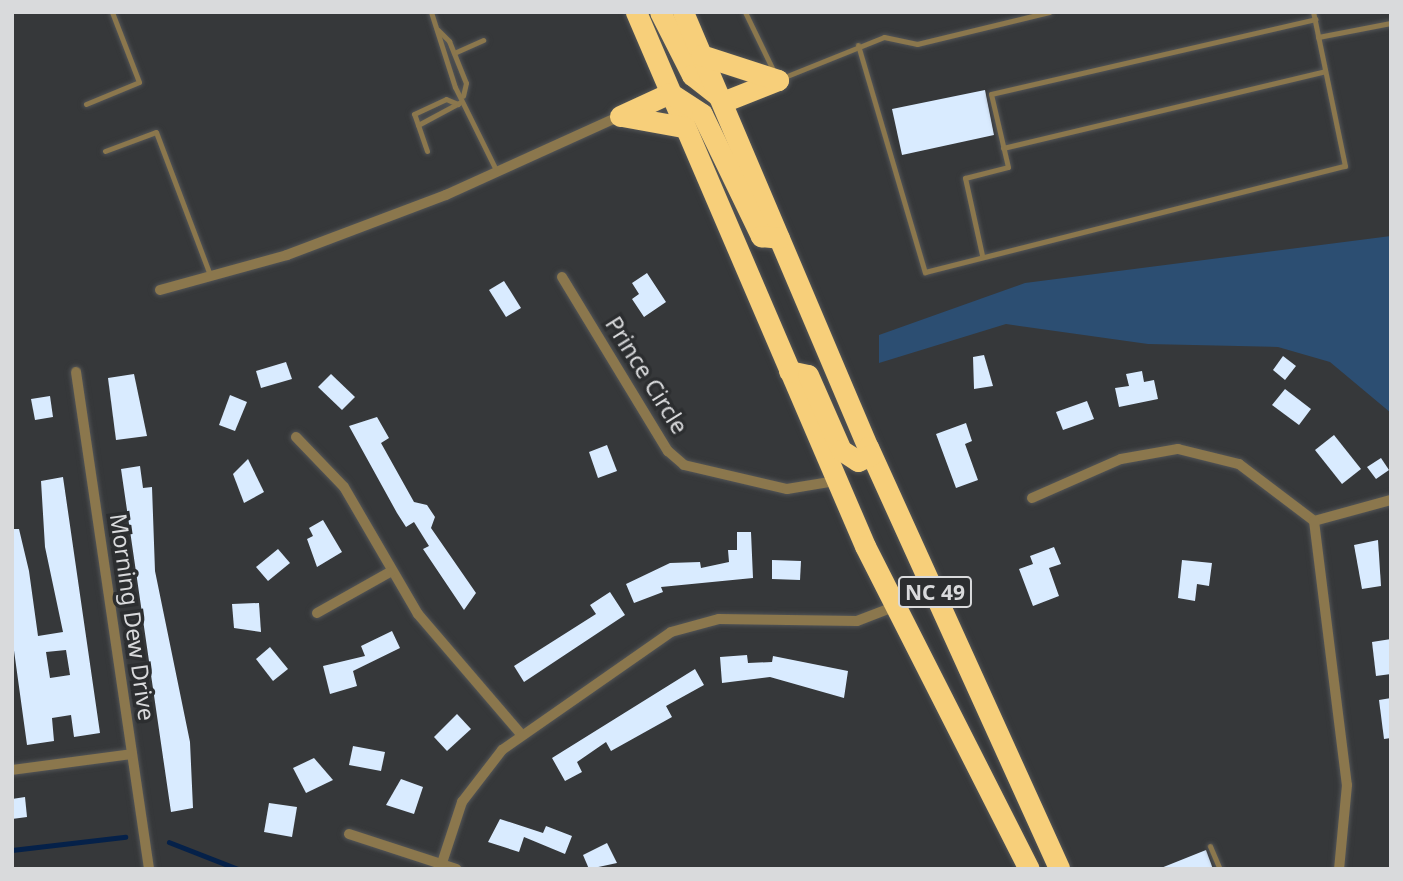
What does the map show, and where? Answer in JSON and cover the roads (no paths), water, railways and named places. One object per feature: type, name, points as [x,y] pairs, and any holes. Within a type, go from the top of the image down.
[{"type":"highway","name":"NC 49","points":[[636,12],[836,481],[894,607],[1029,869]]},
{"type":"highway","points":[[660,12],[692,75],[725,102],[778,80]]},
{"type":"highway","name":"NC 49","points":[[683,12],[725,102],[779,239],[871,455],[1059,869]]},
{"type":"highway","points":[[701,55],[778,80]]},
{"type":"highway","points":[[620,116],[670,93],[702,114],[761,236],[779,239]]},
{"type":"highway","points":[[620,116],[684,127]]},
{"type":"highway","points":[[789,371],[808,375],[841,450],[858,461],[871,455]]},
{"type":"street","points":[[159,290],[287,255],[497,172],[620,116]]},
{"type":"street","name":"Prince Circle","points":[[562,277],[668,451],[684,465],[787,489],[836,481]]},
{"type":"street","name":"Morning Dew Drive","points":[[76,372],[149,869]]},
{"type":"street","points":[[296,437],[330,468],[390,572],[418,614],[521,734]]},
{"type":"street","points":[[1032,498],[1121,459],[1189,450],[1239,464],[1314,521],[1347,785],[1339,869]]},
{"type":"street","points":[[1314,521],[1391,500]]},
{"type":"street","points":[[317,613],[390,572]]},
{"type":"street","points":[[440,866],[462,802],[521,734],[642,649],[693,624],[746,617],[831,623],[894,607]]},
{"type":"street","points":[[12,770],[132,754]]},
{"type":"street","points":[[349,834],[440,866],[456,869]]},
{"type":"lane","points":[[86,104],[139,82],[112,12]]},
{"type":"lane","points":[[431,12],[454,87],[464,98],[497,172]]},
{"type":"lane","points":[[745,12],[778,80],[858,45],[884,37],[917,44],[1049,12]]},
{"type":"lane","points":[[858,45],[925,272],[982,255],[1345,166],[1314,16],[991,94],[1008,167],[965,178],[982,255]]},
{"type":"lane","points":[[1318,37],[1391,23]]},
{"type":"lane","points":[[418,125],[458,104],[464,98],[466,82],[454,53],[438,30]]},
{"type":"lane","points":[[454,53],[483,40]]},
{"type":"lane","points":[[1003,148],[1325,71]]},
{"type":"lane","points":[[427,151],[414,114],[446,99],[458,104]]},
{"type":"lane","points":[[105,151],[156,132],[211,275]]},
{"type":"lane","points":[[1210,846],[1220,869]]},
{"type":"waterway","points":[[12,850],[125,837]]},
{"type":"waterway","points":[[169,842],[238,869]]}]
